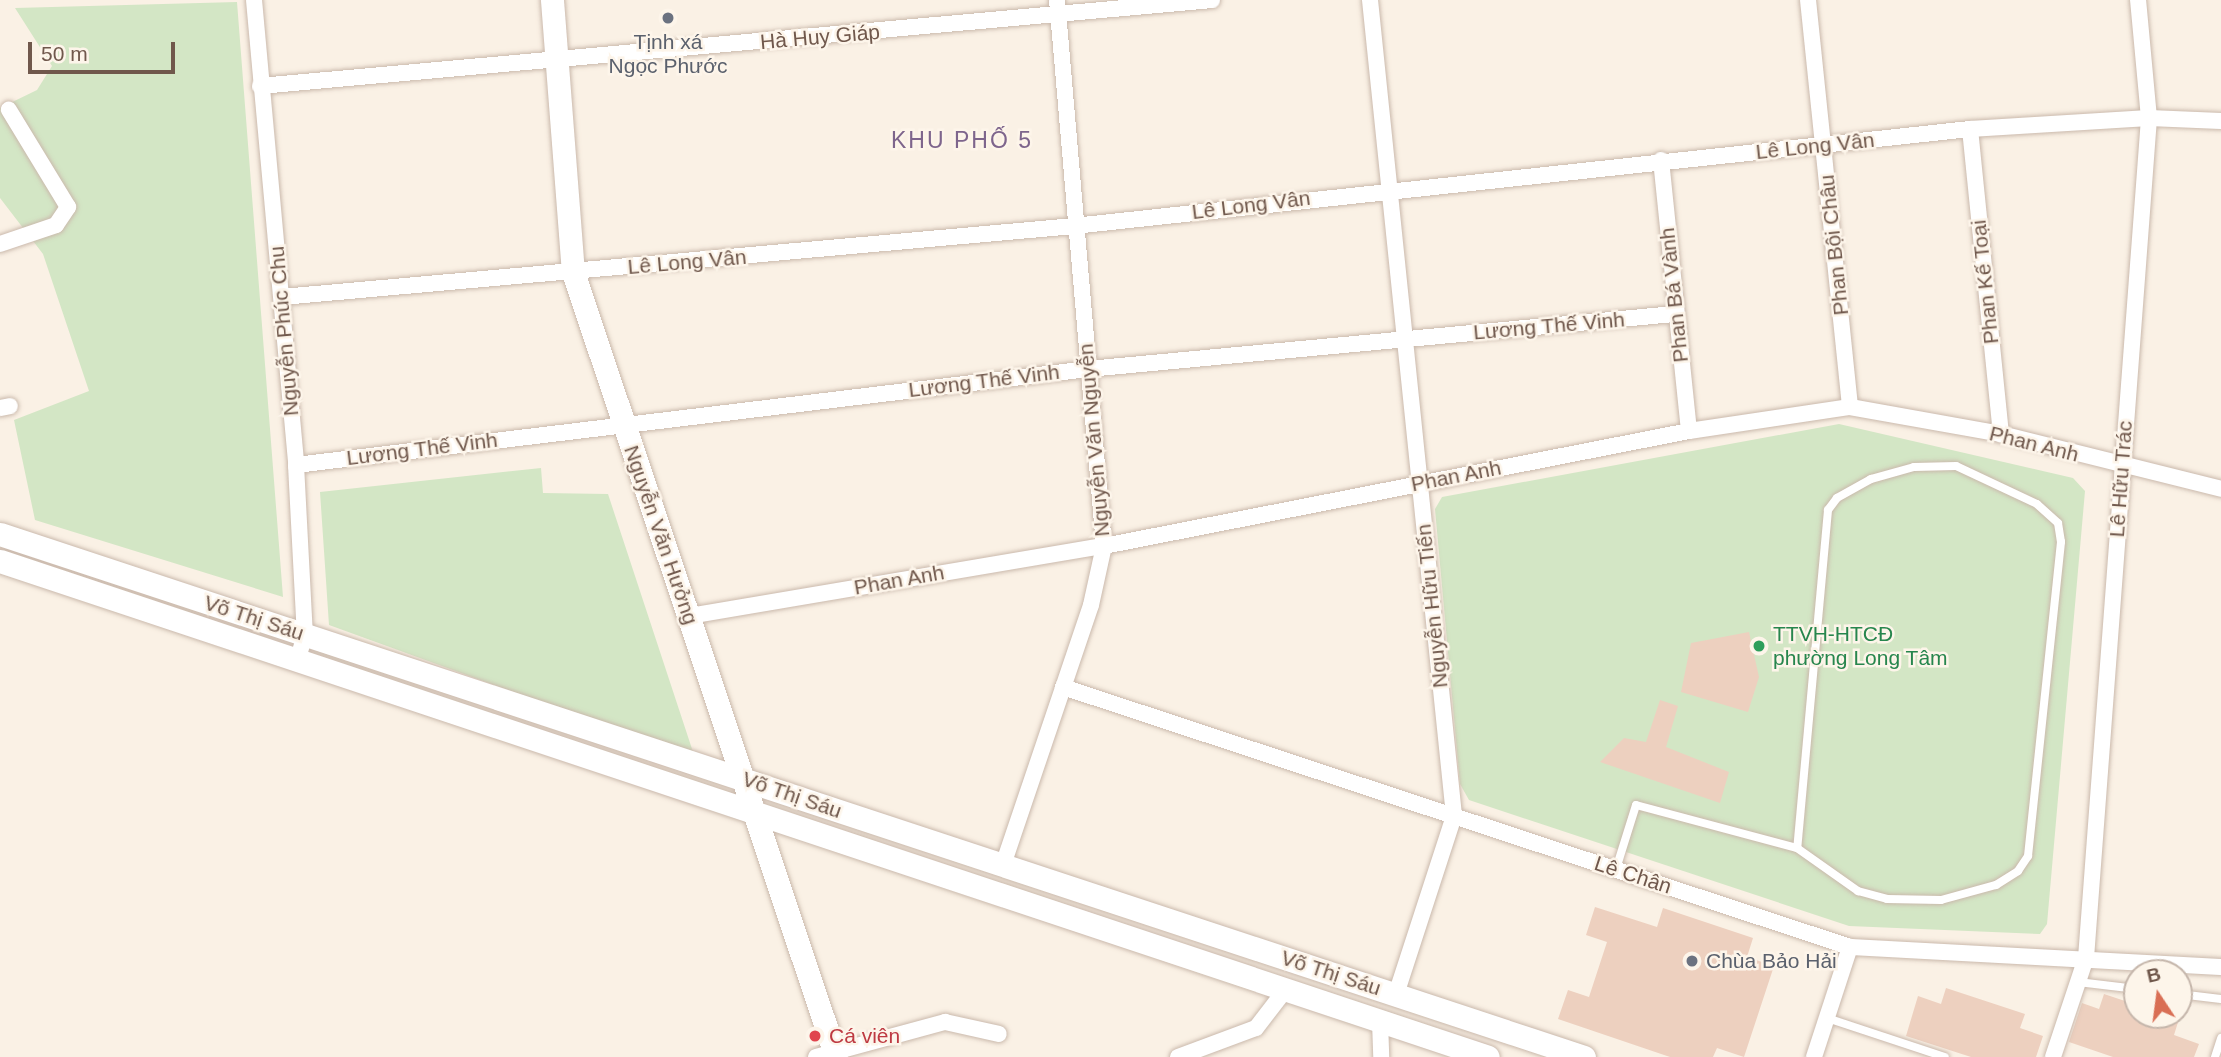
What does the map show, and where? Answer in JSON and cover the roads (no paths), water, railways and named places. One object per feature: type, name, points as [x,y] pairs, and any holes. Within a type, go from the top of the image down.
[{"type":"main road","name":"Nguyễn Văn Hưởng","points":[[552,0],[573,272],[753,810],[829,1055]]},
{"type":"main road","name":"Võ Thị Sáu","points":[[0,534],[1584,1057]]},
{"type":"main road","name":"Võ Thị Sáu","points":[[0,561],[1489,1057]]},
{"type":"street","name":"Nguyễn Phúc Chu","points":[[254,0],[296,465],[305,635],[297,661]]},
{"type":"street","name":"Hà Huy Giáp","points":[[260,86],[556,60],[1058,8],[1212,0]]},
{"type":"street","name":"Nguyễn Hữu Tiến","points":[[1370,0],[1454,816],[1396,995]]},
{"type":"street","name":"Phan Bội Châu","points":[[1808,0],[1850,407]]},
{"type":"street","name":"Lê Hữu Trác","points":[[2053,1057],[2086,958],[2149,118],[2138,0]]},
{"type":"street","name":"Nguyễn Văn Nguyễn","points":[[1003,865],[1091,605],[1104,546],[1074,226],[1058,8]]},
{"type":"street","points":[[0,244],[56,225],[68,208],[9,110]]},
{"type":"street","name":"Lê Long Vân","points":[[282,296],[1074,226],[1390,188],[1661,159],[1824,146],[1970,129],[2149,118],[2221,121]]},
{"type":"street","name":"Phan Kế Toại","points":[[1970,129],[2001,434]]},
{"type":"street","name":"Phan Bá Vành","points":[[1661,159],[1674,314],[1689,431]]},
{"type":"street","name":"Lương Thế Vinh","points":[[296,465],[1088,369],[1674,314]]},
{"type":"street","name":"Phan Anh","points":[[689,616],[1104,546],[1689,431],[1850,407],[2001,434],[2121,467],[2221,489]]},
{"type":"street","name":"Lê Chân","points":[[1063,687],[1850,947],[2221,967]]},
{"type":"street","points":[[1814,1057],[1850,947]]},
{"type":"street","points":[[1178,1057],[1256,1028],[1286,989]]},
{"type":"street","points":[[1380,1021],[1381,1057]]},
{"type":"street","points":[[829,1055],[945,1022],[999,1034]]},
{"type":"lane","points":[[1616,870],[1636,805],[1797,848],[1858,891],[1909,902],[1966,895],[2018,871],[2028,856],[2061,542],[2058,523],[2037,504],[1983,476],[1942,466],[1871,479],[1837,498],[1828,510],[1797,848]]},
{"type":"lane","points":[[2078,982],[2123,987]]},
{"type":"lane","points":[[2193,996],[2221,999]]},
{"type":"lane","points":[[1827,1018],[1945,1057]]},
{"type":"lane","points":[[2214,1057],[2221,1038]]},
{"type":"place","name":"Tịnh xá Ngọc Phước","points":[[668,18]]},
{"type":"place","name":"TTVH-HTCĐ phường Long Tâm","points":[[1759,646]]},
{"type":"place","name":"Chùa Bảo Hải","points":[[1692,961]]},
{"type":"place","name":"Cá viên","points":[[815,1036]]},
{"type":"district","name":"KHU PHỐ 5","points":[[962,140]]}]
